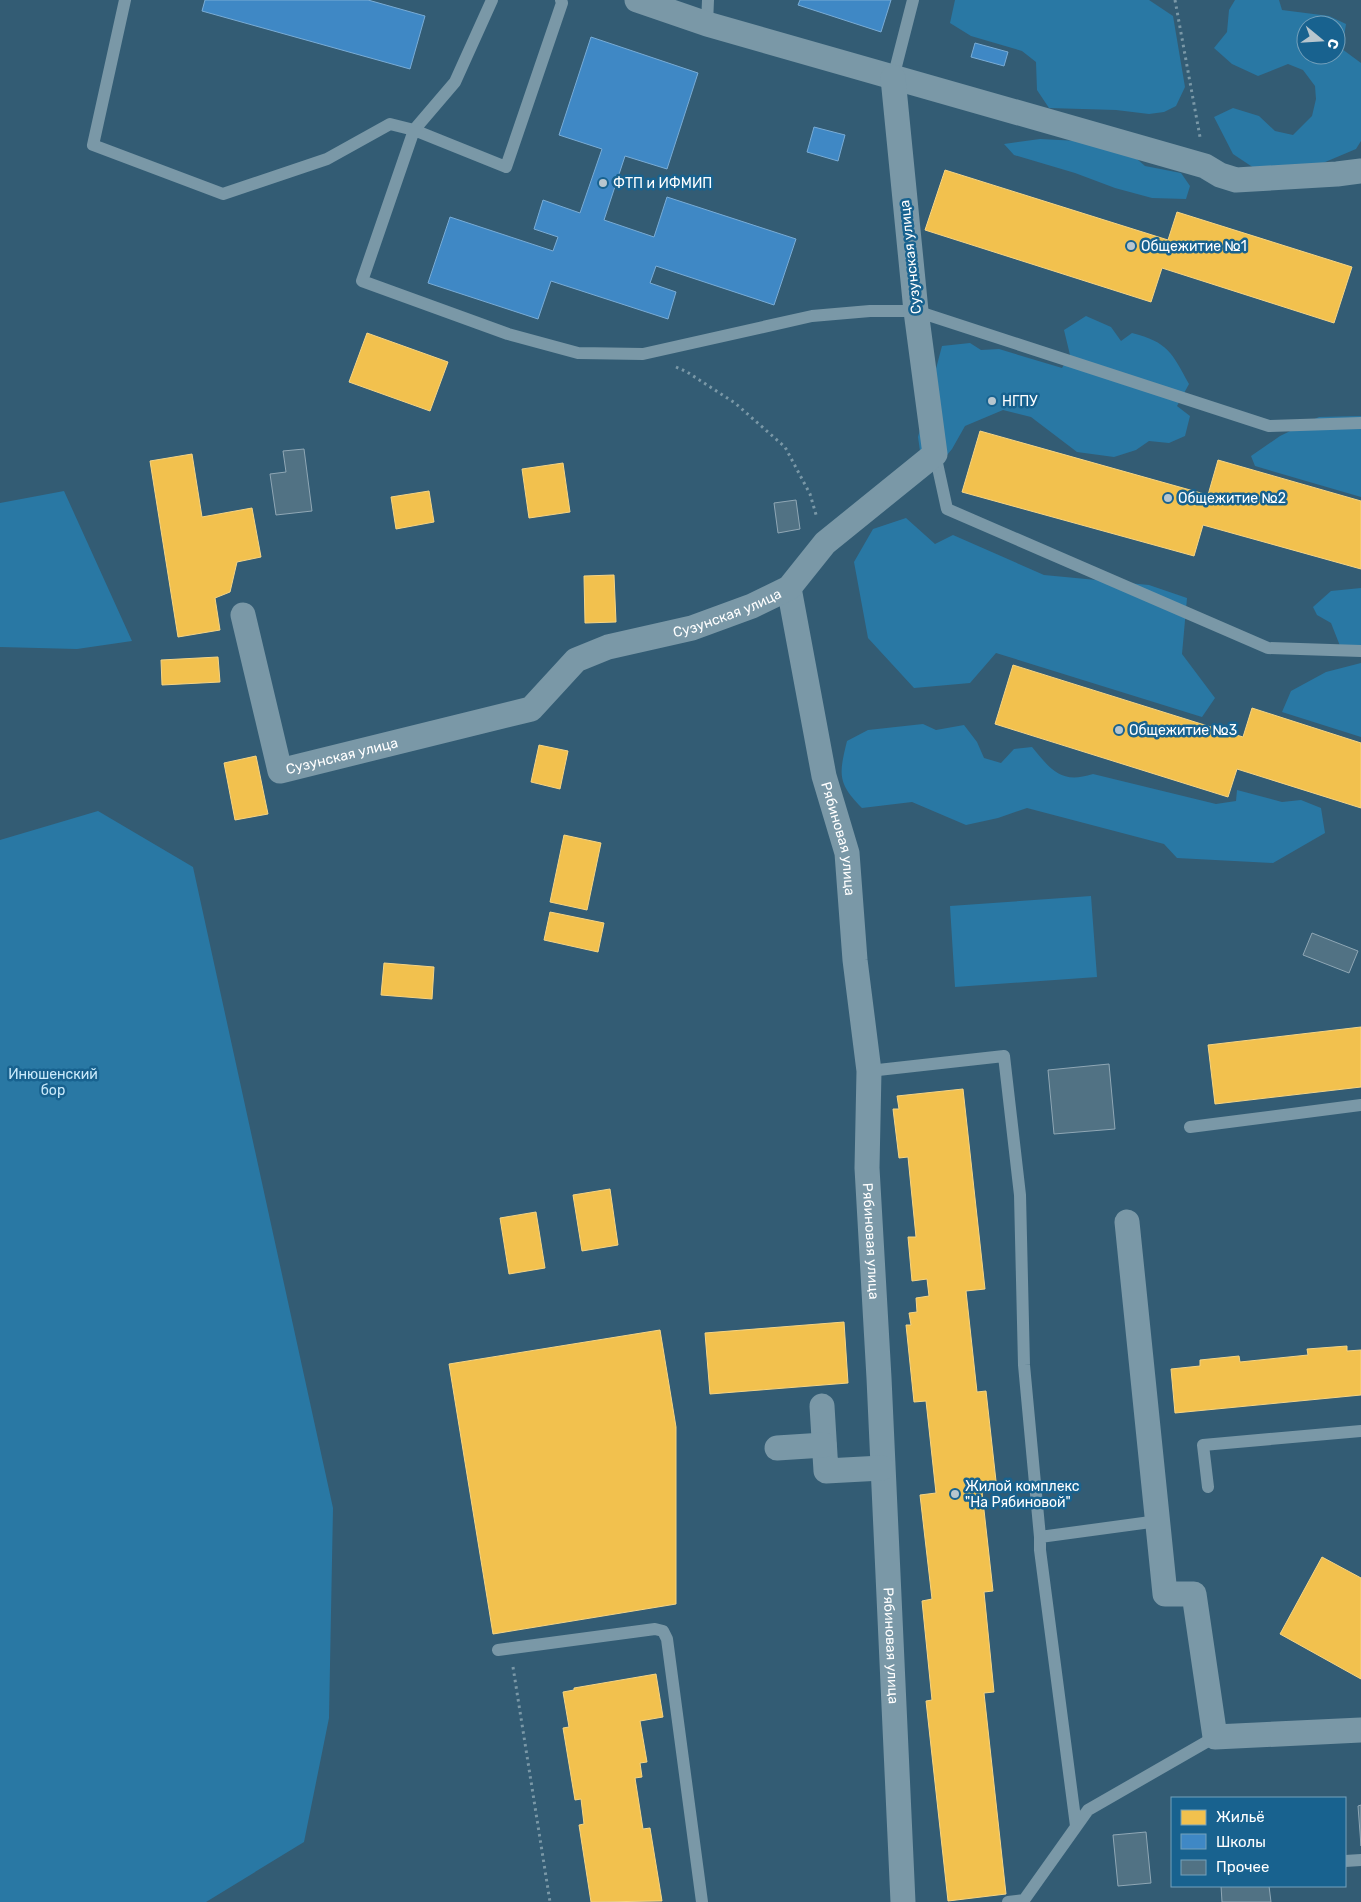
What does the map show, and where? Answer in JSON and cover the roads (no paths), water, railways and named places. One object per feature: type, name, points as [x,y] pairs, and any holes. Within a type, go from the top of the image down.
[{"type":"street","points":[[637,0],[708,12],[893,78],[1205,166],[1220,175],[1236,180],[1361,171]]},
{"type":"street","name":"Сузунская улица","points":[[243,615],[280,771],[531,709],[576,660],[608,647],[692,628],[752,606],[789,588],[825,543],[935,454],[916,311],[893,78]]},
{"type":"street","name":"Рябиновая улица","points":[[789,588],[824,776],[847,853],[855,960],[869,1071],[867,1168],[902,1902]]},
{"type":"street","points":[[1128,1222],[1165,1594],[1194,1594],[1215,1737],[1361,1730]]},
{"type":"street","points":[[822,1406],[826,1472],[882,1468]]},
{"type":"street","points":[[777,1448],[824,1445]]},
{"type":"lane","points":[[125,0],[93,145],[223,194],[327,159],[390,124],[414,130],[506,167],[562,3],[561,0]]},
{"type":"lane","points":[[492,0],[455,82],[414,130],[362,281],[508,334],[578,353],[643,354],[812,316],[870,311],[916,311],[1269,426],[1361,423]]},
{"type":"lane","points":[[893,78],[913,0]]},
{"type":"lane","points":[[935,454],[947,509],[1268,648],[1361,652]]},
{"type":"lane","points":[[869,1071],[1004,1056],[1020,1195],[1024,1365],[1040,1550],[1076,1826]]},
{"type":"lane","points":[[1190,1127],[1361,1105]]},
{"type":"lane","points":[[1208,1487],[1203,1445],[1361,1431]]},
{"type":"lane","points":[[1040,1537],[1158,1521]]},
{"type":"lane","points":[[504,1650],[655,1628],[663,1631],[667,1640],[702,1902]]},
{"type":"lane","points":[[1008,1902],[1024,1900],[1088,1810],[1215,1737]]},
{"type":"lane","points":[[1346,1861],[1361,1860]]},
{"type":"place","name":"ФТП и ИФМИП","points":[[603,183]]},
{"type":"place","name":"Общежитие №1","points":[[1131,246]]},
{"type":"place","name":"НГПУ","points":[[992,401]]},
{"type":"place","name":"Общежитие №2","points":[[1168,498]]},
{"type":"place","name":"Общежитие №3","points":[[1119,730]]},
{"type":"place","name":"Жилой комплекс \"На Рябиновой\"","points":[[955,1494]]},
{"type":"park label","name":"Инюшенский бор","points":[[53,1082]]}]
